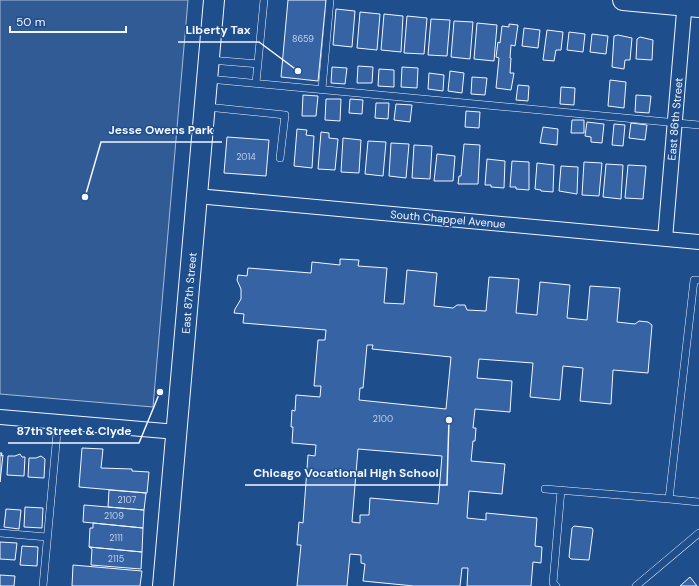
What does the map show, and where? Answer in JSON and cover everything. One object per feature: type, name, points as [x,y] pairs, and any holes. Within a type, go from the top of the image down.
[{"type":"main road","name":"East 87th Street","points":[[163,586],[214,0]]},
{"type":"main road","points":[[623,0],[690,4]]},
{"type":"street","name":"East 86th Street","points":[[665,239],[674,122],[690,4]]},
{"type":"street","name":"South Chappel Avenue","points":[[197,196],[699,242]]},
{"type":"street","points":[[0,417],[177,432]]},
{"type":"lane","points":[[256,83],[264,0]]},
{"type":"lane","points":[[322,89],[330,0]]},
{"type":"lane","points":[[207,69],[258,64]]},
{"type":"lane","points":[[207,69],[256,83],[699,125]]},
{"type":"lane","points":[[204,107],[285,115],[280,158]]},
{"type":"lane","points":[[669,499],[694,280],[699,280]]},
{"type":"lane","points":[[43,586],[58,422]]},
{"type":"lane","points":[[545,489],[699,502]]},
{"type":"lane","points":[[556,586],[553,583],[561,490]]},
{"type":"lane","points":[[0,533],[47,537]]},
{"type":"lane","points":[[636,586],[699,533]]},
{"type":"shaded area","points":[[0,0],[188,0],[153,407],[0,394]]},
{"type":"building","points":[[288,0],[326,0],[318,81],[281,77]]},
{"type":"building","points":[[336,9],[355,11],[352,47],[333,45]]},
{"type":"building","points":[[360,12],[380,14],[377,50],[357,48]]},
{"type":"building","points":[[384,14],[403,16],[401,52],[381,50]]},
{"type":"building","points":[[407,16],[427,18],[424,54],[404,53]]},
{"type":"building","points":[[431,19],[450,20],[447,56],[428,55]]},
{"type":"building","points":[[454,21],[473,22],[470,59],[451,57]]},
{"type":"building","points":[[477,23],[497,25],[494,61],[474,59]]},
{"type":"building","points":[[509,24],[518,25],[515,46],[511,45],[510,73],[514,73],[511,90],[496,88],[499,58],[496,57],[498,42],[500,43],[502,26],[509,27]]},
{"type":"building","points":[[524,28],[540,30],[538,48],[522,46]]},
{"type":"building","points":[[547,30],[563,32],[561,50],[556,50],[554,61],[543,60]]},
{"type":"building","points":[[569,32],[585,34],[583,52],[567,50]]},
{"type":"building","points":[[592,34],[608,36],[606,54],[590,52]]},
{"type":"building","points":[[618,35],[632,38],[630,60],[625,60],[624,69],[612,67],[614,36]]},
{"type":"building","points":[[640,37],[653,40],[652,60],[636,59],[637,39]]},
{"type":"building","points":[[358,66],[373,67],[372,83],[357,83]]},
{"type":"building","points":[[332,67],[347,68],[345,84],[331,83]]},
{"type":"building","points":[[402,67],[418,68],[417,88],[401,87]]},
{"type":"building","points":[[379,69],[394,70],[394,87],[378,86]]},
{"type":"building","points":[[450,71],[464,73],[462,93],[448,91]]},
{"type":"building","points":[[429,73],[444,75],[443,91],[428,89]]},
{"type":"building","points":[[472,77],[487,78],[485,95],[471,94]]},
{"type":"building","points":[[610,80],[626,82],[624,108],[608,106]]},
{"type":"building","points":[[518,85],[529,86],[528,101],[516,100]]},
{"type":"building","points":[[561,87],[575,88],[574,105],[560,104]]},
{"type":"building","points":[[303,95],[318,96],[316,116],[302,116]]},
{"type":"building","points":[[636,95],[651,96],[649,113],[635,112]]},
{"type":"building","points":[[326,99],[341,99],[340,121],[325,120]]},
{"type":"building","points":[[350,99],[363,100],[362,114],[349,113]]},
{"type":"building","points":[[376,103],[389,103],[388,119],[375,118]]},
{"type":"building","points":[[396,104],[412,105],[410,122],[394,120]]},
{"type":"building","points":[[466,111],[480,112],[479,128],[465,127]]},
{"type":"building","points":[[572,120],[584,120],[584,133],[571,133]]},
{"type":"building","points":[[587,122],[604,124],[602,143],[591,142],[591,137],[585,136]]},
{"type":"building","points":[[631,123],[647,125],[645,140],[629,138]]},
{"type":"building","points":[[614,124],[625,125],[623,146],[612,145]]},
{"type":"building","points":[[543,127],[558,129],[557,145],[540,143]]},
{"type":"building","points":[[297,129],[307,130],[306,135],[314,136],[312,168],[294,166]]},
{"type":"building","points":[[321,132],[329,133],[329,138],[338,139],[335,170],[318,169]]},
{"type":"building","points":[[227,137],[269,140],[266,176],[224,173]]},
{"type":"building","points":[[343,138],[361,140],[359,173],[341,172]]},
{"type":"building","points":[[368,141],[386,142],[383,176],[365,174]]},
{"type":"building","points":[[391,143],[409,144],[406,178],[389,176]]},
{"type":"building","points":[[464,144],[480,145],[478,184],[458,184],[459,176],[461,176]]},
{"type":"building","points":[[414,145],[432,146],[430,179],[412,178]]},
{"type":"building","points":[[437,154],[455,156],[453,181],[434,181]]},
{"type":"building","points":[[487,159],[505,161],[504,188],[485,185]]},
{"type":"building","points":[[512,161],[529,162],[529,190],[510,187]]},
{"type":"building","points":[[584,162],[602,163],[599,196],[582,195]]},
{"type":"building","points":[[537,163],[554,165],[553,192],[535,189]]},
{"type":"building","points":[[606,164],[623,165],[621,199],[603,197]]},
{"type":"building","points":[[628,165],[646,166],[643,199],[625,198]]},
{"type":"building","points":[[561,166],[578,167],[577,194],[559,191]]},
{"type":"building","points":[[340,259],[359,260],[358,266],[387,268],[384,303],[404,304],[407,270],[437,273],[434,306],[453,308],[457,305],[465,305],[467,310],[486,311],[489,277],[519,279],[516,313],[537,315],[540,282],[570,285],[567,318],[587,320],[590,286],[620,288],[617,322],[635,324],[639,321],[648,322],[652,325],[648,373],[613,370],[611,404],[580,401],[583,368],[563,366],[560,400],[530,397],[533,363],[479,359],[477,378],[512,381],[510,412],[475,409],[473,428],[476,428],[475,441],[473,441],[471,461],[505,464],[502,494],[469,491],[467,518],[486,520],[486,513],[537,518],[535,546],[542,547],[541,563],[533,562],[531,586],[467,586],[468,568],[462,568],[460,586],[414,586],[363,581],[365,564],[361,563],[361,555],[350,554],[347,586],[297,586],[301,545],[297,545],[299,522],[303,523],[308,455],[315,456],[316,445],[292,443],[292,410],[295,411],[296,395],[320,397],[321,386],[314,386],[318,340],[325,340],[326,330],[243,323],[244,314],[234,313],[241,299],[241,289],[237,280],[238,275],[247,276],[248,268],[311,273],[312,262],[340,265]],"holes":[[[367,345],[373,345],[372,349],[451,357],[446,409],[359,400],[360,388],[363,388]],[[358,449],[442,456],[438,504],[370,498],[369,515],[360,515],[360,523],[352,522]]]},
{"type":"building","points":[[82,448],[103,449],[101,468],[132,469],[132,471],[149,472],[147,493],[79,487]]},
{"type":"building","points":[[0,453],[2,453],[1,456],[3,455],[0,482]]},
{"type":"building","points":[[20,454],[22,457],[25,457],[24,476],[7,475],[8,456]]},
{"type":"building","points":[[41,456],[45,459],[44,478],[28,477],[29,458]]},
{"type":"building","points":[[109,490],[146,493],[144,510],[108,507]]},
{"type":"building","points":[[84,505],[144,510],[143,528],[83,522]]},
{"type":"building","points":[[25,507],[43,508],[42,528],[24,527]]},
{"type":"building","points":[[6,509],[21,510],[19,529],[4,527]]},
{"type":"building","points":[[93,523],[143,528],[142,552],[89,547],[90,528],[93,528]]},
{"type":"building","points":[[574,526],[592,528],[593,530],[589,560],[571,559],[569,557],[572,528]]},
{"type":"building","points":[[0,542],[17,543],[15,560],[0,559]]},
{"type":"building","points":[[22,546],[38,547],[37,566],[20,565]]},
{"type":"building","points":[[89,547],[142,552],[141,569],[91,565],[92,549]]},
{"type":"building","points":[[73,565],[142,571],[140,586],[72,586]]},
{"type":"building","points":[[0,575],[15,576],[14,586],[0,586]]},
{"type":"building","points":[[690,577],[697,586],[680,586]]},
{"type":"place","name":"Liberty Tax","points":[[298,71]]},
{"type":"place","name":"Jesse Owens Park","points":[[85,197]]},
{"type":"place","name":"87th Street & Clyde","points":[[160,392]]},
{"type":"place","name":"Chicago Vocational High School","points":[[449,420]]}]
